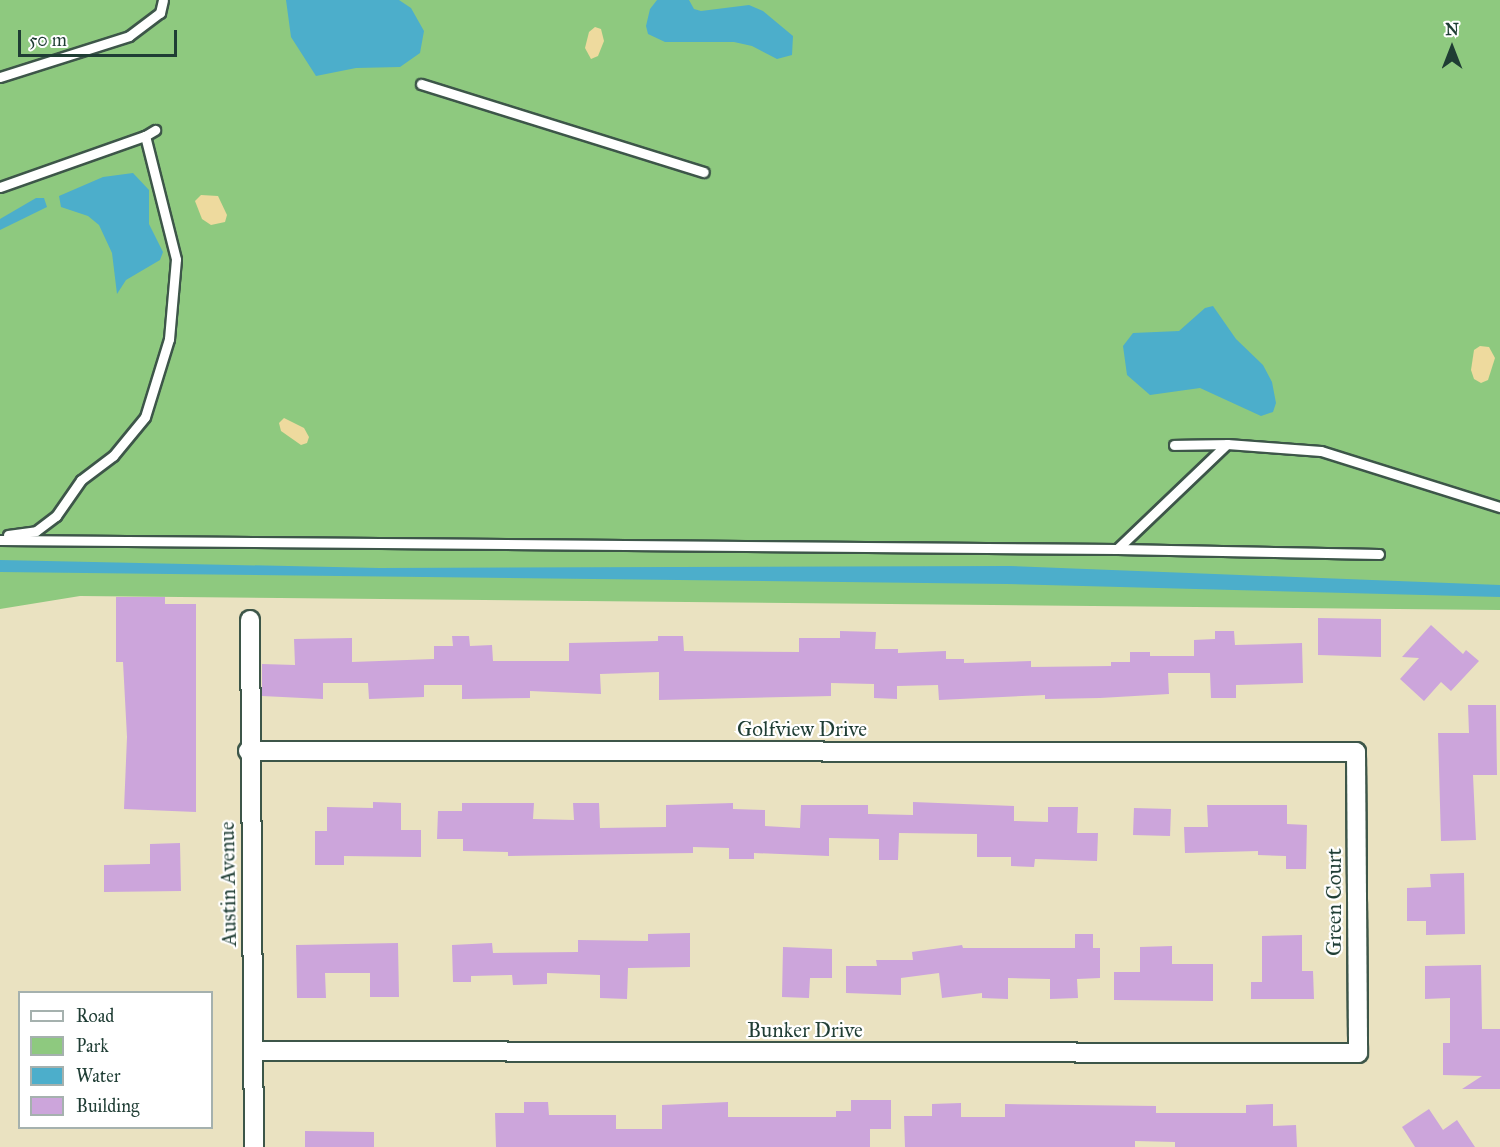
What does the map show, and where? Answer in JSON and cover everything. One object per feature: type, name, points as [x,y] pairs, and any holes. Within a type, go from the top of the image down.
[{"type":"street","name":"Austin Avenue","points":[[250,620],[248,751],[254,1147]]},
{"type":"street","name":"Golfview Drive","points":[[248,751],[1356,752]]},
{"type":"street","name":"Green Court","points":[[1356,752],[1358,1053]]},
{"type":"street","name":"Bunker Drive","points":[[253,1051],[1358,1053]]},
{"type":"lane","points":[[0,77],[129,36],[160,13],[163,0]]},
{"type":"lane","points":[[421,84],[704,172]]},
{"type":"lane","points":[[0,187],[145,136],[155,130]]},
{"type":"lane","points":[[0,538],[36,531],[56,516],[81,480],[113,456],[145,417],[169,339],[176,259],[145,136]]},
{"type":"lane","points":[[1117,549],[1227,444]]},
{"type":"lane","points":[[1174,446],[1227,444],[1321,451],[1500,507]]},
{"type":"lane","points":[[0,538],[1117,549],[1379,554]]},
{"type":"green space","points":[[0,0],[1500,0],[1500,610],[80,596],[0,609]]},
{"type":"sand","points":[[595,27],[601,29],[604,41],[598,56],[591,59],[585,48],[589,32]]},
{"type":"sand","points":[[201,195],[218,196],[227,215],[225,222],[211,225],[202,219],[195,201]]},
{"type":"sand","points":[[1480,346],[1489,347],[1495,358],[1488,380],[1481,383],[1474,379],[1471,370],[1474,350]]},
{"type":"sand","points":[[284,418],[304,428],[309,437],[307,443],[301,445],[281,431],[279,423]]},
{"type":"water","points":[[286,0],[399,0],[411,8],[424,31],[420,53],[400,67],[356,68],[316,76],[291,37]]},
{"type":"water","points":[[657,0],[689,0],[694,9],[701,11],[749,5],[763,11],[793,36],[792,55],[777,59],[752,46],[734,42],[665,42],[648,34],[646,26],[650,9]]},
{"type":"water","points":[[133,173],[149,190],[149,224],[163,252],[160,260],[126,280],[117,294],[112,253],[99,225],[88,216],[61,207],[59,196],[103,177]]},
{"type":"water","points":[[36,198],[44,198],[47,207],[0,230],[0,219]]},
{"type":"water","points":[[1213,306],[1236,339],[1263,365],[1272,382],[1276,403],[1273,412],[1261,416],[1200,388],[1150,395],[1127,375],[1123,346],[1133,333],[1179,331],[1205,308]]},
{"type":"water","points":[[0,560],[379,568],[1010,566],[1500,585],[1500,597],[1007,584],[0,572]]},
{"type":"building","points":[[116,597],[165,597],[165,604],[196,604],[196,812],[124,809],[127,737],[123,662],[116,662]]},
{"type":"building","points":[[1318,618],[1381,619],[1381,657],[1318,655]]},
{"type":"building","points":[[1431,625],[1463,654],[1466,650],[1479,661],[1451,691],[1441,682],[1424,701],[1400,679],[1419,658],[1402,657]]},
{"type":"building","points":[[840,631],[876,632],[875,649],[898,649],[898,653],[946,651],[946,659],[964,659],[964,663],[1031,661],[1031,667],[1111,666],[1111,662],[1130,662],[1130,652],[1150,652],[1150,656],[1194,656],[1194,640],[1215,639],[1215,631],[1234,631],[1235,645],[1302,643],[1303,683],[1236,685],[1236,698],[1211,698],[1210,673],[1168,673],[1169,694],[1100,698],[1045,699],[1045,695],[939,700],[938,685],[897,686],[897,699],[874,698],[874,684],[831,683],[831,696],[659,700],[659,672],[600,674],[601,694],[530,691],[530,698],[462,699],[462,685],[424,685],[424,697],[369,699],[368,683],[323,683],[323,699],[262,696],[262,664],[295,665],[294,639],[352,638],[352,662],[434,659],[434,646],[453,646],[452,636],[469,636],[470,646],[492,645],[493,661],[569,661],[569,643],[658,641],[658,636],[683,636],[684,651],[799,652],[799,638],[840,638]]},
{"type":"building","points":[[1468,705],[1496,705],[1497,775],[1473,775],[1476,840],[1441,841],[1438,733],[1469,733]]},
{"type":"building","points":[[373,802],[401,803],[401,830],[421,830],[421,857],[344,856],[344,865],[315,865],[315,831],[327,831],[327,807],[373,808]]},
{"type":"building","points":[[913,802],[1014,806],[1014,821],[1048,822],[1048,807],[1078,807],[1077,833],[1098,833],[1097,861],[1035,859],[1034,867],[1011,866],[1011,857],[977,857],[977,834],[899,833],[898,860],[879,860],[879,839],[829,838],[829,856],[754,853],[754,859],[729,859],[729,848],[693,847],[693,853],[508,856],[508,852],[463,851],[463,839],[437,839],[438,811],[462,811],[462,803],[534,803],[533,819],[574,820],[573,803],[599,803],[600,828],[666,827],[666,805],[733,803],[733,809],[765,810],[765,826],[800,828],[801,805],[868,805],[868,814],[913,815]]},
{"type":"building","points":[[1207,805],[1287,805],[1287,824],[1307,825],[1306,869],[1286,869],[1286,856],[1258,855],[1258,851],[1185,853],[1184,827],[1208,827]]},
{"type":"building","points":[[1134,808],[1171,809],[1170,836],[1133,835]]},
{"type":"building","points":[[180,843],[181,891],[104,892],[104,865],[150,864],[150,844]]},
{"type":"building","points":[[1464,873],[1465,934],[1426,935],[1426,921],[1407,921],[1407,888],[1431,887],[1430,874]]},
{"type":"building","points":[[690,933],[690,967],[628,968],[627,999],[600,998],[600,975],[547,973],[547,984],[513,985],[512,975],[471,976],[471,982],[453,982],[452,945],[492,943],[493,953],[578,952],[578,940],[648,941],[648,934]]},
{"type":"building","points":[[1075,934],[1093,934],[1093,948],[1100,948],[1100,978],[1077,979],[1078,998],[1050,999],[1050,979],[1008,978],[1008,999],[982,998],[982,993],[942,998],[939,973],[901,978],[901,995],[846,993],[846,966],[877,966],[876,960],[913,960],[912,952],[962,945],[963,948],[1075,948]]},
{"type":"building","points":[[1302,935],[1302,971],[1313,971],[1314,999],[1251,999],[1251,982],[1262,982],[1262,936]]},
{"type":"building","points":[[398,943],[399,997],[370,997],[370,973],[325,973],[326,998],[297,998],[296,945]]},
{"type":"building","points":[[1172,946],[1172,964],[1213,964],[1213,1001],[1114,1000],[1114,972],[1140,972],[1140,947]]},
{"type":"building","points":[[783,947],[832,949],[832,978],[810,978],[809,998],[782,997]]},
{"type":"building","points":[[1481,965],[1482,1029],[1500,1029],[1500,1089],[1462,1089],[1482,1076],[1443,1075],[1443,1043],[1450,1043],[1450,998],[1425,999],[1425,966]]},
{"type":"building","points":[[851,1100],[891,1100],[891,1129],[870,1129],[870,1147],[496,1147],[495,1113],[524,1113],[524,1102],[548,1102],[549,1115],[616,1115],[616,1129],[662,1129],[662,1105],[728,1102],[728,1117],[836,1117],[836,1111],[851,1111]]},
{"type":"building","points":[[961,1103],[961,1117],[1005,1117],[1005,1104],[1156,1106],[1156,1113],[1246,1113],[1246,1105],[1273,1104],[1273,1126],[1296,1125],[1297,1147],[1175,1147],[1175,1142],[1135,1141],[1135,1147],[905,1147],[904,1116],[932,1116],[932,1104]]},
{"type":"building","points":[[1429,1109],[1443,1130],[1457,1120],[1475,1147],[1415,1147],[1402,1127]]},
{"type":"building","points":[[305,1131],[374,1132],[374,1147],[305,1147]]}]
